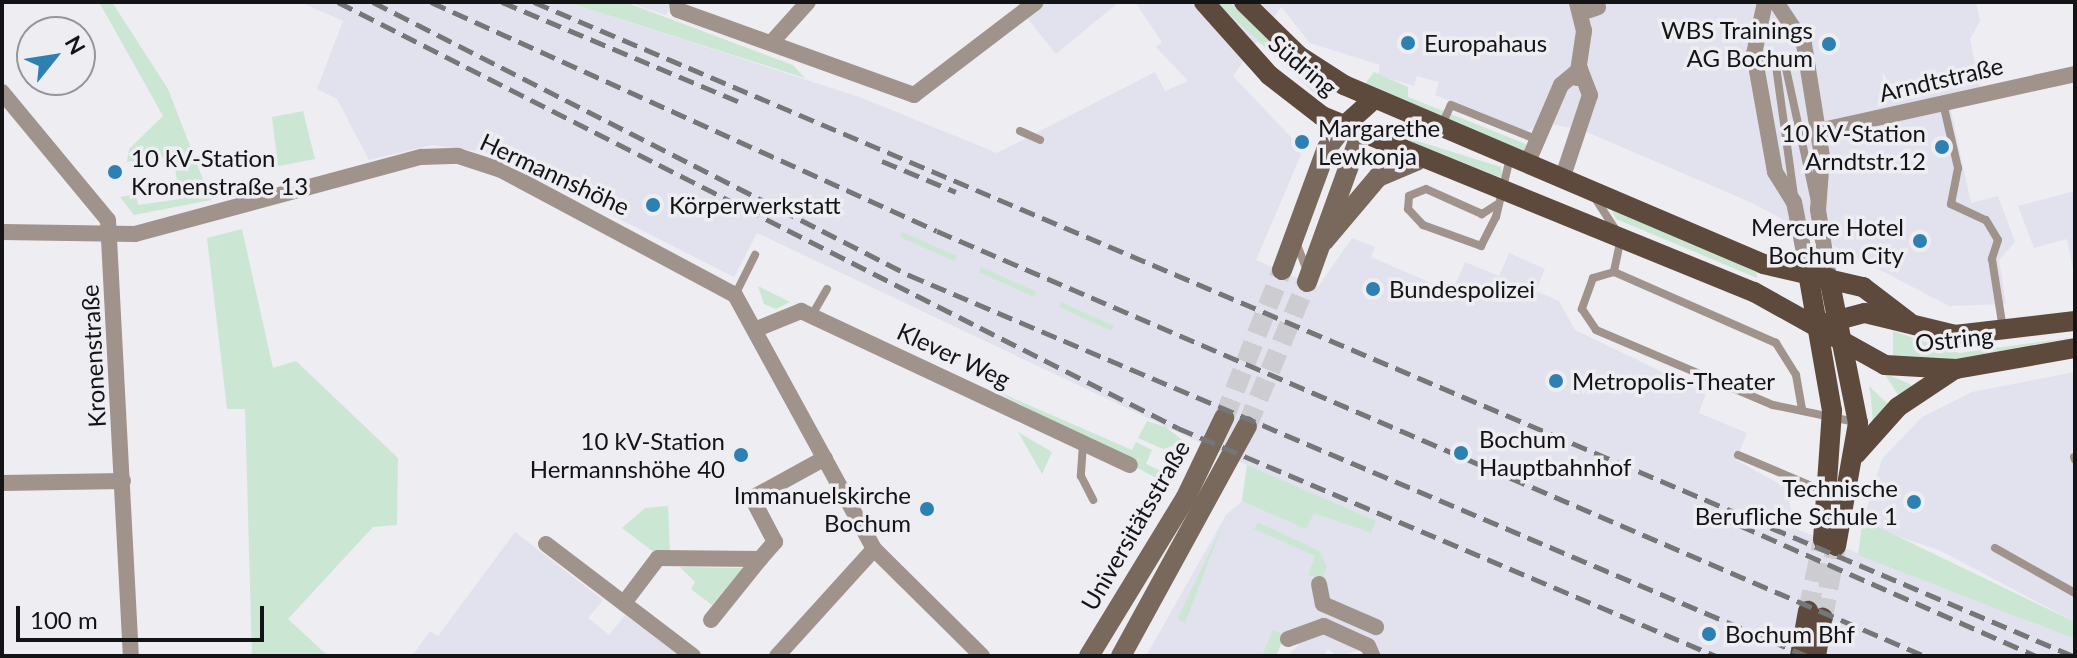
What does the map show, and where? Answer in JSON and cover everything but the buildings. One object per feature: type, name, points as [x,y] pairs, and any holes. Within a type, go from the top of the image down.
[{"type":"main road","name":"Südring","points":[[1204,2],[1281,86],[1352,130],[1500,197],[1621,238],[1829,322]]},
{"type":"main road","name":"Südring","points":[[1251,4],[1299,56],[1374,99],[1590,191]]},
{"type":"main road","points":[[1282,270],[1327,148],[1352,130],[1374,99]]},
{"type":"main road","points":[[1308,278],[1352,130]]},
{"type":"main road","points":[[1319,247],[1378,177],[1418,160]]},
{"type":"main road","name":"Ostring","points":[[1590,191],[1810,282],[1829,278],[1871,292],[1909,322]]},
{"type":"main road","points":[[1763,297],[1810,282],[1829,322],[1844,342],[1858,423],[1856,454],[1830,543],[1832,411],[1829,322],[1829,278]]},
{"type":"main road","name":"Ostring","points":[[1829,322],[1865,313],[1909,322],[1944,334],[2003,334],[2075,321]]},
{"type":"main road","name":"Ostring","points":[[1844,342],[1898,368],[1956,369],[2075,348]]},
{"type":"main road","points":[[1856,454],[1898,407],[1956,369]]},
{"type":"main road","name":"Universitätsstraße","points":[[1089,656],[1186,497],[1224,418]]},
{"type":"main road","points":[[1121,656],[1247,426]]},
{"type":"main road","points":[[1800,656],[1816,614],[1816,656]]},
{"type":"street","points":[[677,2],[678,10],[914,95],[1036,2]]},
{"type":"street","points":[[771,43],[808,2]]},
{"type":"street","points":[[1765,2],[1754,54],[1775,172],[1794,202],[1810,282]]},
{"type":"street","points":[[1776,2],[1804,44],[1818,131],[1818,210],[1829,278]]},
{"type":"street","points":[[1519,161],[1539,140],[1568,89],[1579,7],[1598,7]]},
{"type":"street","name":"Arndtstraße","points":[[1818,131],[2075,74]]},
{"type":"street","points":[[1562,179],[1567,152],[1590,95],[1568,89]]},
{"type":"street","name":"Kronenstraße","points":[[2,92],[91,192],[111,235],[131,656]]},
{"type":"street","points":[[1539,140],[1567,152]]},
{"type":"street","name":"Hermannshöhe","points":[[2,232],[111,235],[255,205],[421,157],[458,156],[501,170],[735,295],[757,329],[874,549],[982,656]]},
{"type":"street","points":[[757,329],[791,311],[812,315]]},
{"type":"street","name":"Klever Weg","points":[[812,315],[1130,465]]},
{"type":"street","points":[[711,620],[775,542],[752,498],[825,458]]},
{"type":"street","points":[[2,483],[123,481]]},
{"type":"street","points":[[546,544],[693,656]]},
{"type":"street","points":[[777,656],[874,549]]},
{"type":"street","points":[[624,603],[658,558],[760,559]]},
{"type":"street","points":[[1288,639],[1311,631],[1324,626],[1369,651],[1380,624],[1324,592],[1311,631]]},
{"type":"lane","points":[[1794,202],[1795,184],[1780,65],[1808,182],[1818,210]]},
{"type":"lane","points":[[1943,103],[1958,168],[1951,204],[1986,220],[1998,240],[1992,259],[2003,334]]},
{"type":"lane","points":[[1441,128],[1451,105],[1539,140]]},
{"type":"lane","points":[[1020,131],[1040,140]]},
{"type":"lane","points":[[1500,197],[1482,214],[1426,189],[1409,196],[1408,209],[1423,225],[1481,246],[1500,197],[1519,161]]},
{"type":"lane","points":[[1795,184],[1808,182]]},
{"type":"lane","points":[[1590,191],[1621,238],[1614,272]]},
{"type":"lane","points":[[1293,235],[1308,278]]},
{"type":"lane","points":[[735,295],[755,255]]},
{"type":"lane","points":[[1802,409],[1796,375],[1776,343],[1614,272],[1593,278],[1582,309],[1596,330],[1739,392],[1802,409],[1832,411],[1858,423]]},
{"type":"lane","points":[[812,315],[827,289]]},
{"type":"lane","points":[[1083,443],[1081,476],[1093,500]]},
{"type":"lane","points":[[1738,455],[1831,494]]},
{"type":"lane","points":[[1995,548],[2075,593]]},
{"type":"shaded area","points":[[300,2],[567,2],[862,98],[997,153],[1155,72],[1165,91],[1188,81],[1156,47],[1162,42],[1135,2],[1976,2],[1980,21],[1970,39],[1980,88],[1948,97],[1971,203],[1998,196],[2015,242],[1999,260],[2006,304],[1949,306],[1750,202],[1582,130],[1545,123],[1525,132],[1435,95],[1439,82],[1417,76],[1414,86],[1378,75],[1380,65],[1310,43],[1281,7],[1233,76],[1303,150],[1256,260],[1318,287],[1352,238],[1375,247],[1371,257],[1452,292],[1465,262],[1499,276],[1509,253],[1545,269],[1536,291],[1559,301],[1575,330],[1706,393],[1699,413],[1747,433],[1736,460],[1787,488],[1794,528],[2075,639],[2075,656],[1388,656],[1361,650],[1337,656],[1328,649],[1323,656],[1288,656],[1299,644],[1284,637],[1276,656],[1146,656],[1226,515],[1242,501],[1247,465],[757,233],[734,277],[489,153],[432,145],[369,160],[337,99],[317,89],[343,21]]},
{"type":"shaded area","points":[[628,2],[677,2],[665,15]]},
{"type":"shaded area","points":[[1036,2],[1119,2],[1056,54],[1023,13]]},
{"type":"shaded area","points":[[2075,191],[2075,279],[2067,239],[2034,248],[2018,206]]},
{"type":"shaded area","points":[[2075,372],[2075,622],[1941,551],[1862,524],[1882,459],[1922,417],[1972,392]]},
{"type":"shaded area","points":[[515,532],[603,600],[588,618],[609,635],[625,615],[680,656],[412,656],[430,631],[438,636]]},
{"type":"green space","points":[[99,2],[112,2],[168,89],[211,200],[134,215],[120,197],[136,194],[138,205],[180,199],[173,156],[127,162],[129,149],[163,116]]},
{"type":"green space","points":[[567,2],[625,2],[793,65],[805,78]]},
{"type":"green space","points":[[1216,2],[1228,2],[1332,89],[1323,101]]},
{"type":"green space","points":[[1374,72],[1408,87],[1408,97],[1526,144],[1524,152],[1365,84]]},
{"type":"green space","points":[[303,111],[315,159],[278,166],[272,117]]},
{"type":"green space","points":[[1385,131],[1501,167],[1502,176],[1499,177]]},
{"type":"green space","points":[[1611,209],[1756,270],[1757,278],[1616,219]]},
{"type":"green space","points":[[242,229],[273,368],[296,361],[398,458],[397,525],[373,527],[288,619],[328,656],[252,656],[245,409],[227,409],[207,238]]},
{"type":"green space","points":[[902,232],[957,256],[954,261],[900,237]]},
{"type":"green space","points":[[981,267],[1037,292],[1034,297],[979,272]]},
{"type":"green space","points":[[758,286],[790,302],[776,309],[764,304]]},
{"type":"green space","points":[[1061,302],[1114,326],[1112,331],[1059,307]]},
{"type":"green space","points":[[1893,331],[1959,353],[2075,337],[1935,363],[1893,358]]},
{"type":"green space","points":[[1884,373],[1910,384],[1912,387],[1900,398]]},
{"type":"green space","points":[[1869,386],[1890,406],[1873,423],[1871,397]]},
{"type":"green space","points":[[994,390],[1132,450],[1136,442],[1152,450],[1146,464],[1161,471],[1158,479]]},
{"type":"green space","points":[[1147,421],[1166,427],[1185,442],[1163,449],[1138,438]]},
{"type":"green space","points":[[1018,432],[1052,452],[1042,474]]},
{"type":"green space","points":[[1247,465],[1376,521],[1371,533],[1314,513],[1306,529],[1242,501]]},
{"type":"green space","points":[[668,506],[670,553],[655,553],[622,528],[645,508]]},
{"type":"green space","points":[[1258,522],[1319,551],[1327,567],[1322,579],[1308,575],[1315,556],[1254,529]]},
{"type":"green space","points":[[1870,523],[2075,622],[2075,639],[1858,555],[1862,524]]},
{"type":"green space","points":[[1223,524],[1185,623],[1177,619]]},
{"type":"green space","points":[[680,567],[742,569],[712,605],[691,589],[695,582]]},
{"type":"green space","points":[[1273,630],[1285,635],[1276,656],[1262,656]]},
{"type":"tunnel","points":[[1224,418],[1282,270]]},
{"type":"tunnel","points":[[1247,426],[1307,282]]},
{"type":"tunnel","points":[[1808,611],[1823,540]]},
{"type":"tunnel","points":[[1823,618],[1836,546]]},
{"type":"railway","points":[[338,2],[1178,428],[1716,656]]},
{"type":"railway","points":[[373,2],[909,275],[1807,656]]},
{"type":"railway","points":[[431,2],[937,231],[1925,656]]},
{"type":"railway","points":[[502,2],[738,101]]},
{"type":"railway","points":[[534,2],[2073,656]]},
{"type":"railway","points":[[882,161],[956,192]]},
{"type":"railway","points":[[1696,506],[2036,656]]},
{"type":"place","name":"Europahaus","points":[[1408,43]]},
{"type":"place","name":"WBS Trainings AG Bochum","points":[[1829,44]]},
{"type":"place","name":"Margarethe Lewkonja","points":[[1302,142]]},
{"type":"place","name":"10 kV-Station Arndtstr.12","points":[[1942,147]]},
{"type":"place","name":"10 kV-Station Kronenstraße 13","points":[[115,172]]},
{"type":"place","name":"Körperwerkstatt","points":[[653,205]]},
{"type":"place","name":"Mercure Hotel Bochum City","points":[[1920,241]]},
{"type":"place","name":"Bundespolizei","points":[[1373,289]]},
{"type":"place","name":"Metropolis-Theater","points":[[1556,381]]},
{"type":"place","name":"Bochum Hauptbahnhof","points":[[1461,453]]},
{"type":"place","name":"10 kV-Station Hermannshöhe 40","points":[[741,455]]},
{"type":"place","name":"Technische Berufliche Schule 1","points":[[1914,502]]},
{"type":"place","name":"Immanuelskirche Bochum","points":[[927,509]]},
{"type":"place","name":"Bochum Bhf","points":[[1709,634]]}]
